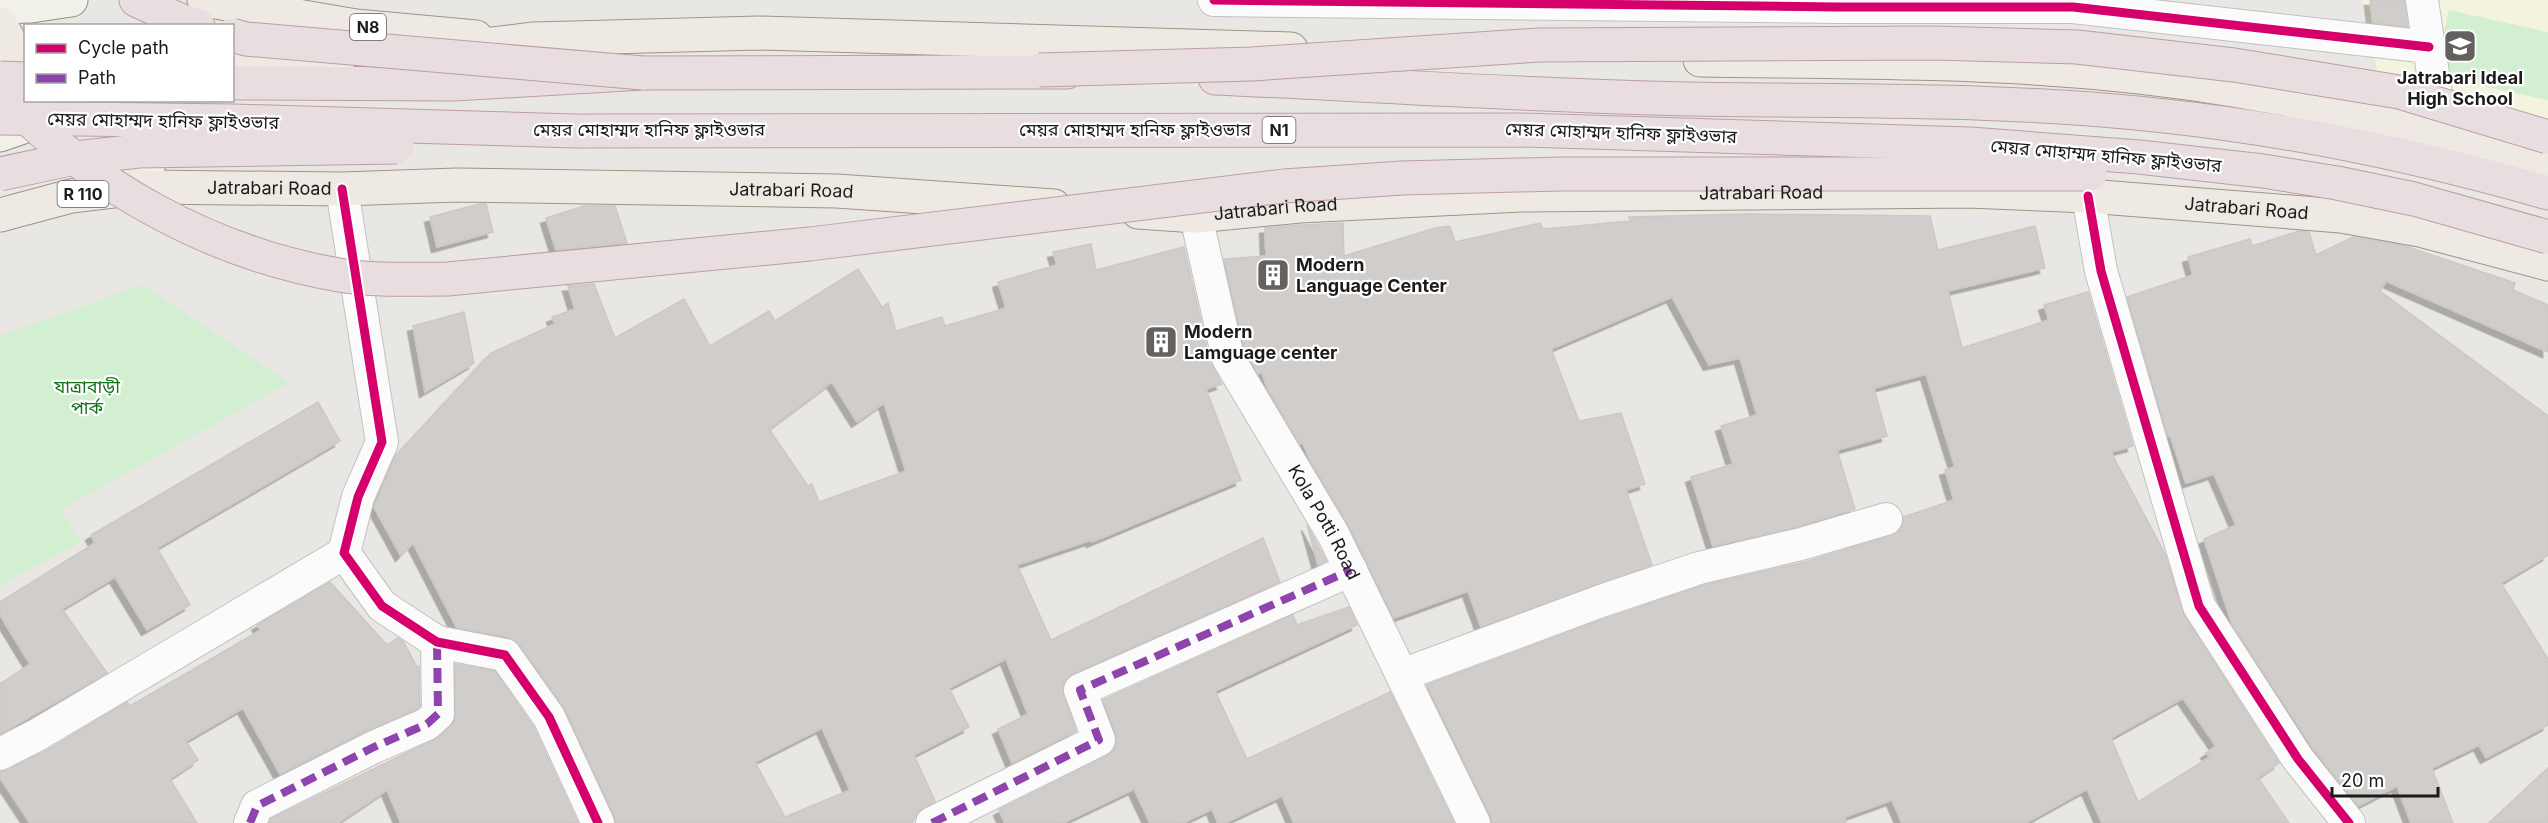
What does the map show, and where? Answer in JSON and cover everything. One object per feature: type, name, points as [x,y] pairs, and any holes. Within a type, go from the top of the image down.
[{"type":"highway","points":[[136,0],[192,24]]},
{"type":"highway","points":[[220,13],[231,24]]},
{"type":"highway","points":[[234,27],[246,39],[643,73]]},
{"type":"highway","points":[[1039,70],[1251,64],[1539,45],[1933,43],[2077,48],[2234,65],[2399,92],[2548,137]]},
{"type":"highway","name":"মেয়র মোহাম্মদ হানিফ ফ্লাইওভার","points":[[234,83],[454,84],[643,73],[1039,70],[1689,99],[2037,106],[2164,116],[2319,138],[2456,166],[2548,193]]},
{"type":"highway","points":[[0,78],[24,79]]},
{"type":"highway","points":[[0,91],[57,143],[130,198],[207,236],[272,260],[340,275],[393,279],[448,279],[810,244],[1284,186],[1402,178],[1572,174],[2003,172],[2138,174],[2337,183]]},
{"type":"highway","name":"মেয়র মোহাম্মদ হানিফ ফ্লাইওভার","points":[[0,118],[234,121],[575,131],[1533,130],[1970,144],[2139,157],[2263,171],[2414,199],[2548,237]]},
{"type":"highway","points":[[0,174],[75,158],[139,151],[424,147],[498,142],[575,131]]},
{"type":"main road","points":[[0,7],[31,6],[71,0]]},
{"type":"main road","points":[[329,0],[356,26]]},
{"type":"main road","name":"N8","points":[[220,13],[444,36],[534,39]]},
{"type":"main road","points":[[0,22],[24,26]]},
{"type":"main road","points":[[0,22],[10,40],[17,64],[17,89],[11,114],[0,133]]},
{"type":"main road","points":[[234,58],[362,59],[534,39],[759,33],[1677,59],[1972,64],[2091,72],[2263,95],[2442,135],[2548,169]]},
{"type":"main road","points":[[0,133],[49,118],[80,102]]},
{"type":"main road","points":[[144,188],[162,102]]},
{"type":"main road","name":"Jatrabari Road","points":[[0,159],[144,188],[342,189],[457,185],[837,191],[1196,216],[1300,206],[1521,195],[1922,191],[2088,196],[2341,216],[2420,230],[2548,264]]},
{"type":"main road","name":"R 110","points":[[11,212],[71,196],[144,188]]},
{"type":"street","points":[[1214,0],[1837,7],[2072,3],[2429,46]]},
{"type":"street","points":[[2422,0],[2442,135]]},
{"type":"street","points":[[0,754],[37,735],[344,553],[358,497],[382,442],[342,189]]},
{"type":"street","points":[[2088,196],[2102,270],[2199,606],[2298,759],[2349,823]]},
{"type":"street","name":"Kola Potti Road","points":[[1196,216],[1228,358],[1333,534],[1474,823]]},
{"type":"street","points":[[1402,675],[1699,568],[1801,544],[1886,519]]},
{"type":"street","points":[[344,553],[382,606],[437,642],[505,656],[549,717],[598,823]]},
{"type":"street","points":[[933,823],[1099,740],[1080,690],[1351,570]]},
{"type":"street","points":[[250,823],[257,806],[374,747],[427,724],[438,714],[437,642]]},
{"type":"shaded area","name":"Jatrabari Ideal High School","points":[[2363,0],[2548,0],[2548,130],[2381,91]]},
{"type":"green space","points":[[2449,10],[2548,32],[2548,100],[2434,76]]},
{"type":"green space","name":"যাত্রাবাড়ী পার্ক","points":[[142,285],[289,383],[60,510],[81,542],[0,585],[0,336]]},
{"type":"building","points":[[2370,0],[2404,0],[2408,27],[2373,23]]},
{"type":"building","points":[[486,204],[493,232],[437,247],[430,217]]},
{"type":"building","points":[[584,206],[615,206],[627,243],[556,250],[546,218]]},
{"type":"building","points":[[1749,214],[1930,216],[1938,250],[2035,226],[2045,268],[1948,291],[1962,348],[2049,320],[2044,305],[2088,292],[2133,446],[2111,452],[2165,554],[2184,615],[2279,763],[2258,778],[2289,823],[2102,823],[2087,789],[2026,823],[1902,823],[1892,800],[1845,817],[1846,823],[1492,823],[1427,685],[1607,618],[1704,585],[1805,562],[1891,536],[1899,531],[1903,517],[1954,500],[1945,470],[1955,467],[1926,374],[1874,388],[1887,436],[1837,450],[1855,509],[1796,527],[1713,546],[1691,477],[1733,464],[1721,426],[1757,415],[1740,358],[1709,365],[1672,297],[1551,349],[1579,421],[1621,413],[1645,484],[1626,490],[1652,565],[1481,627],[1468,591],[1394,618],[1349,526],[1310,460],[1303,443],[1300,444],[1267,388],[1262,372],[1258,374],[1245,351],[1224,259],[1266,256],[1265,228],[1343,223],[1344,256],[1435,228],[1450,226],[1455,242],[1540,223],[1543,229],[1631,221],[1629,217]],"holes":[[[2183,698],[2216,746],[2206,753],[2210,757],[2138,802],[2111,738]]]},
{"type":"building","points":[[2299,231],[2309,232],[2316,255],[2353,237],[2405,246],[2515,283],[2513,290],[2548,305],[2548,352],[2386,281],[2380,291],[2548,416],[2548,555],[2501,583],[2548,659],[2548,725],[2486,758],[2479,745],[2432,768],[2453,823],[2411,823],[2397,786],[2358,806],[2313,748],[2232,624],[2204,539],[2236,525],[2214,474],[2186,483],[2170,435],[2168,436],[2127,297],[2193,275],[2188,257],[2250,239],[2252,246]]},
{"type":"building","points":[[1091,244],[1096,270],[1184,247],[1210,362],[1222,384],[1206,389],[1241,480],[1092,542],[1091,540],[1017,565],[1051,640],[1263,538],[1280,582],[1072,674],[1065,680],[1062,688],[1076,731],[1012,763],[998,729],[1028,714],[1006,659],[949,688],[969,727],[914,755],[935,801],[917,813],[912,823],[616,823],[565,709],[520,645],[508,637],[457,628],[413,543],[401,556],[374,507],[395,457],[491,353],[555,324],[552,317],[575,309],[568,286],[594,284],[615,338],[684,299],[710,346],[769,311],[775,321],[858,269],[882,307],[888,303],[896,331],[942,317],[945,326],[1006,308],[998,282],[1057,265],[1053,252]],"holes":[[[832,382],[857,422],[884,403],[906,471],[819,502],[812,484],[808,486],[769,429]],[[822,728],[850,790],[785,817],[755,762]]]},
{"type":"building","points":[[464,312],[474,363],[425,392],[413,326]]},
{"type":"building","points":[[318,402],[340,441],[157,548],[190,605],[147,630],[115,577],[62,609],[107,673],[0,734],[0,684],[30,664],[0,615],[0,602],[95,543],[91,535]]},
{"type":"building","points":[[1307,525],[1326,561],[1318,565]]},
{"type":"building","points":[[330,582],[387,645],[398,638],[403,641],[417,667],[419,666],[420,706],[417,709],[366,731],[280,774],[243,708],[186,741],[198,760],[170,779],[197,823],[30,823],[0,778],[0,772],[46,751],[127,702],[130,706],[261,630],[257,625]]},
{"type":"building","points":[[1349,607],[1357,625],[1215,691],[1247,759],[1390,692],[1454,823],[1294,823],[1282,796],[1225,823],[1218,823],[1212,809],[1183,823],[1150,823],[1134,789],[1063,823],[1005,823],[999,810],[1113,751],[1117,743],[1116,734],[1103,700],[1293,615],[1297,625]]},
{"type":"building","points":[[455,664],[495,671],[533,726],[578,823],[401,823],[387,790],[338,823],[269,823],[271,819],[439,737],[455,721]]},
{"type":"building","points":[[2548,768],[2548,823],[2489,823]]},
{"type":"marked path","points":[[932,823],[1099,740],[1080,690],[1351,570]]},
{"type":"marked path","points":[[250,823],[257,806],[374,747],[427,724],[438,714],[437,642]]},
{"type":"cycle path","points":[[1214,0],[1837,7],[2073,7],[2429,47]]},
{"type":"cycle path","points":[[342,189],[382,442],[358,497],[344,553],[382,606],[437,642],[505,655],[549,717],[598,823]]},
{"type":"cycle path","points":[[2088,196],[2101,271],[2199,606],[2298,759],[2349,823]]},
{"type":"place","name":"Jatrabari Ideal High School","points":[[2460,46]]},
{"type":"place","name":"Modern Language Center","points":[[1273,275]]},
{"type":"place","name":"Modern Lamguage center","points":[[1161,342]]}]
